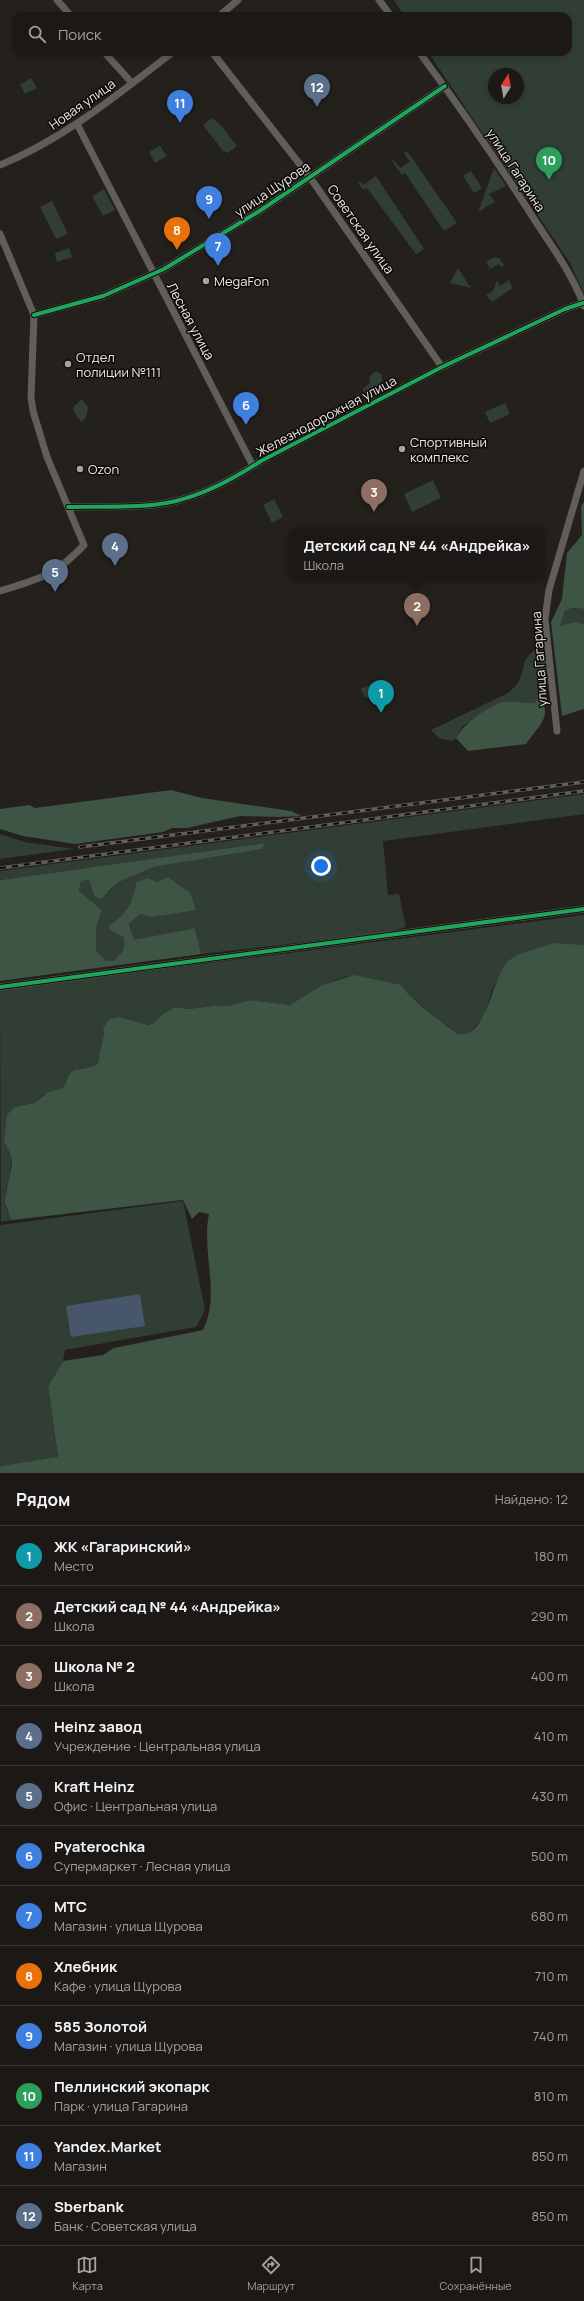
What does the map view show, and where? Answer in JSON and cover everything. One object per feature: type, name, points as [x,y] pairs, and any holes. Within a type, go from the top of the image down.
[{"type":"street","points":[[56,0],[67,12]]},
{"type":"street","points":[[224,12],[238,0]]},
{"type":"street","points":[[379,0],[388,12]]},
{"type":"street","points":[[108,56],[132,83]]},
{"type":"street","name":"Новая улица","points":[[0,165],[36,149],[77,124],[168,56]]},
{"type":"street","name":"Советская улица","points":[[215,56],[309,176],[442,367]]},
{"type":"street","name":"улица Гагарина","points":[[422,56],[445,86],[533,218],[573,282],[583,305]]},
{"type":"street","name":"улица Щурова","points":[[34,315],[103,296],[154,274],[258,212],[309,176],[445,86]]},
{"type":"street","name":"Лесная улица","points":[[77,124],[254,466]]},
{"type":"street","points":[[0,234],[34,315],[32,404],[47,457],[84,545],[72,558],[46,577],[0,591]]},
{"type":"street","name":"Железнодорожная улица","points":[[68,507],[175,502],[236,478],[254,466],[318,430],[442,367],[565,309],[583,305]]},
{"type":"street","name":"улица Гагарина","points":[[557,731],[545,620],[549,590],[584,471]]},
{"type":"street","points":[[0,987],[584,909]]},
{"type":"green space","points":[[394,0],[584,0],[584,294],[570,263],[431,56],[572,56],[572,12],[402,12]]},
{"type":"green space","points":[[31,78],[37,88],[25,94],[20,85]]},
{"type":"green space","points":[[212,118],[219,123],[237,146],[228,153],[223,151],[203,125]]},
{"type":"green space","points":[[160,146],[167,156],[155,163],[149,152]]},
{"type":"green space","points":[[407,151],[457,223],[444,231],[405,173],[402,175],[392,161],[394,160],[400,168],[410,162],[404,153]]},
{"type":"green space","points":[[494,168],[506,186],[489,194],[495,202],[478,212]]},
{"type":"green space","points":[[471,171],[482,188],[474,193],[463,176]]},
{"type":"green space","points":[[376,176],[424,249],[416,254],[367,188],[363,190],[358,183],[361,182],[363,185]]},
{"type":"green space","points":[[104,189],[115,210],[103,216],[92,196]]},
{"type":"green space","points":[[52,201],[68,234],[56,239],[40,207]]},
{"type":"green space","points":[[69,248],[72,257],[57,262],[55,253]]},
{"type":"green space","points":[[494,257],[499,258],[504,265],[501,267],[499,264],[490,269],[486,262]]},
{"type":"green space","points":[[458,268],[471,288],[450,283]]},
{"type":"green space","points":[[497,280],[500,286],[509,280],[513,288],[492,302],[486,295],[493,291]]},
{"type":"green space","points":[[374,372],[378,372],[382,375],[382,384],[369,397],[365,396],[363,389],[370,383],[369,377]]},
{"type":"green space","points":[[82,399],[88,407],[86,418],[81,422],[73,410],[74,406]]},
{"type":"green space","points":[[505,403],[510,414],[490,423],[485,412]]},
{"type":"green space","points":[[433,480],[441,498],[412,512],[404,494]]},
{"type":"green space","points":[[274,499],[283,517],[272,523],[263,505]]},
{"type":"green space","points":[[584,502],[584,609],[572,608],[565,611],[560,626],[575,622],[584,624],[584,709],[562,716],[551,622],[562,599],[567,553],[582,535],[581,506]]},
{"type":"green space","points":[[572,608],[584,609],[584,624],[575,622],[560,627],[565,611]]},
{"type":"green space","points":[[534,651],[546,657],[547,672],[544,686],[535,703],[523,704],[504,702],[463,726],[456,738],[451,741],[439,738],[431,730],[508,693],[517,684],[527,658]]},
{"type":"green space","points":[[378,681],[382,690],[365,698],[361,689]]},
{"type":"green space","points":[[540,693],[545,709],[545,715],[541,724],[526,744],[468,751],[456,738],[470,721],[496,704],[503,702],[535,703]]},
{"type":"green space","points":[[171,790],[202,798],[291,811],[302,816],[240,816],[187,828],[172,828],[163,832],[75,844],[23,836],[0,829],[0,809],[29,805],[35,808]]},
{"type":"green space","points":[[584,794],[584,814],[383,841],[388,895],[399,894],[406,927],[383,933],[201,954],[195,928],[134,941],[129,924],[140,914],[152,917],[158,882],[147,878],[136,882],[133,896],[125,912],[109,925],[109,929],[124,938],[124,949],[115,960],[106,961],[96,951],[96,928],[102,910],[79,891],[81,881],[89,880],[94,896],[109,892],[117,883],[154,867],[262,849],[265,843],[0,880],[0,871]]},
{"type":"green space","points":[[0,834],[25,842],[74,849],[0,859]]},
{"type":"green space","points":[[265,843],[262,849],[154,867],[117,883],[101,899],[94,896],[89,880],[81,881],[79,891],[102,910],[96,928],[96,951],[106,961],[115,960],[124,949],[124,938],[109,929],[109,925],[125,912],[133,896],[136,882],[147,878],[158,882],[168,877],[190,893],[196,910],[152,917],[140,914],[129,924],[134,940],[195,928],[201,954],[0,981],[0,880]]},
{"type":"green space","points":[[584,915],[584,945],[538,949],[510,959],[502,969],[491,993],[484,1016],[471,1032],[464,1035],[458,1034],[434,1016],[404,990],[347,976],[322,985],[290,1005],[251,1000],[227,1006],[188,1009],[176,1007],[164,1013],[155,1022],[149,1025],[119,1017],[103,1028],[103,1048],[97,1063],[94,1066],[80,1068],[69,1074],[65,1085],[61,1089],[43,1095],[34,1103],[15,1107],[4,1141],[12,1156],[6,1208],[13,1220],[1,1222],[0,990]]},
{"type":"green space","points":[[553,943],[584,945],[584,1473],[0,1473],[0,1466],[58,1457],[48,1387],[63,1361],[103,1355],[114,1348],[203,1330],[208,1316],[211,1287],[207,1243],[209,1214],[199,1212],[192,1219],[183,1200],[13,1220],[10,1217],[5,1202],[12,1163],[11,1155],[4,1141],[7,1115],[15,1107],[34,1103],[48,1092],[61,1089],[65,1085],[69,1074],[74,1070],[94,1066],[98,1062],[104,1034],[103,1028],[110,1019],[119,1017],[149,1025],[155,1022],[164,1013],[176,1007],[188,1009],[227,1006],[251,1000],[290,1005],[322,985],[354,975],[401,985],[436,1018],[452,1030],[458,1034],[468,1033],[476,1027],[482,1018],[497,980],[507,962],[522,953]]},
{"type":"green space","points":[[183,1201],[205,1310],[196,1327],[65,1350],[63,1361],[48,1387],[58,1458],[0,1466],[0,1225]]},
{"type":"water","points":[[140,1294],[145,1326],[71,1337],[66,1306]]},
{"type":"railway","points":[[80,847],[584,782]]},
{"type":"railway","points":[[0,868],[584,791]]},
{"type":"cycle path","points":[[34,315],[103,296],[164,269],[258,212],[445,86]]},
{"type":"cycle path","points":[[68,507],[122,507],[163,504],[187,498],[209,490],[261,461],[442,367],[565,309],[583,303]]},
{"type":"cycle path","points":[[0,987],[584,909]]},
{"type":"place","name":"Sberbank","points":[[317,107]]},
{"type":"place","name":"Yandex.Market","points":[[180,123]]},
{"type":"place","name":"Пеллинский экопарк","points":[[549,180]]},
{"type":"place","name":"585 Золотой","points":[[209,219]]},
{"type":"place","name":"Хлебник","points":[[177,250]]},
{"type":"place","name":"МТС","points":[[218,266]]},
{"type":"place","name":"MegaFon","points":[[206,281]]},
{"type":"place","name":"Отдел полиции №111","points":[[68,364]]},
{"type":"place","name":"Pyaterochka","points":[[246,425]]},
{"type":"place","name":"Спортивный комплекс","points":[[402,449]]},
{"type":"place","name":"Ozon","points":[[80,469]]},
{"type":"place","name":"Школа № 2","points":[[374,512]]},
{"type":"place","name":"Heinz завод","points":[[115,566]]},
{"type":"place","name":"Kraft Heinz","points":[[55,592]]},
{"type":"place","name":"Детский сад № 44 «Андрейка»","points":[[417,626]]},
{"type":"place","name":"ЖК «Гагаринский»","points":[[381,713]]}]
